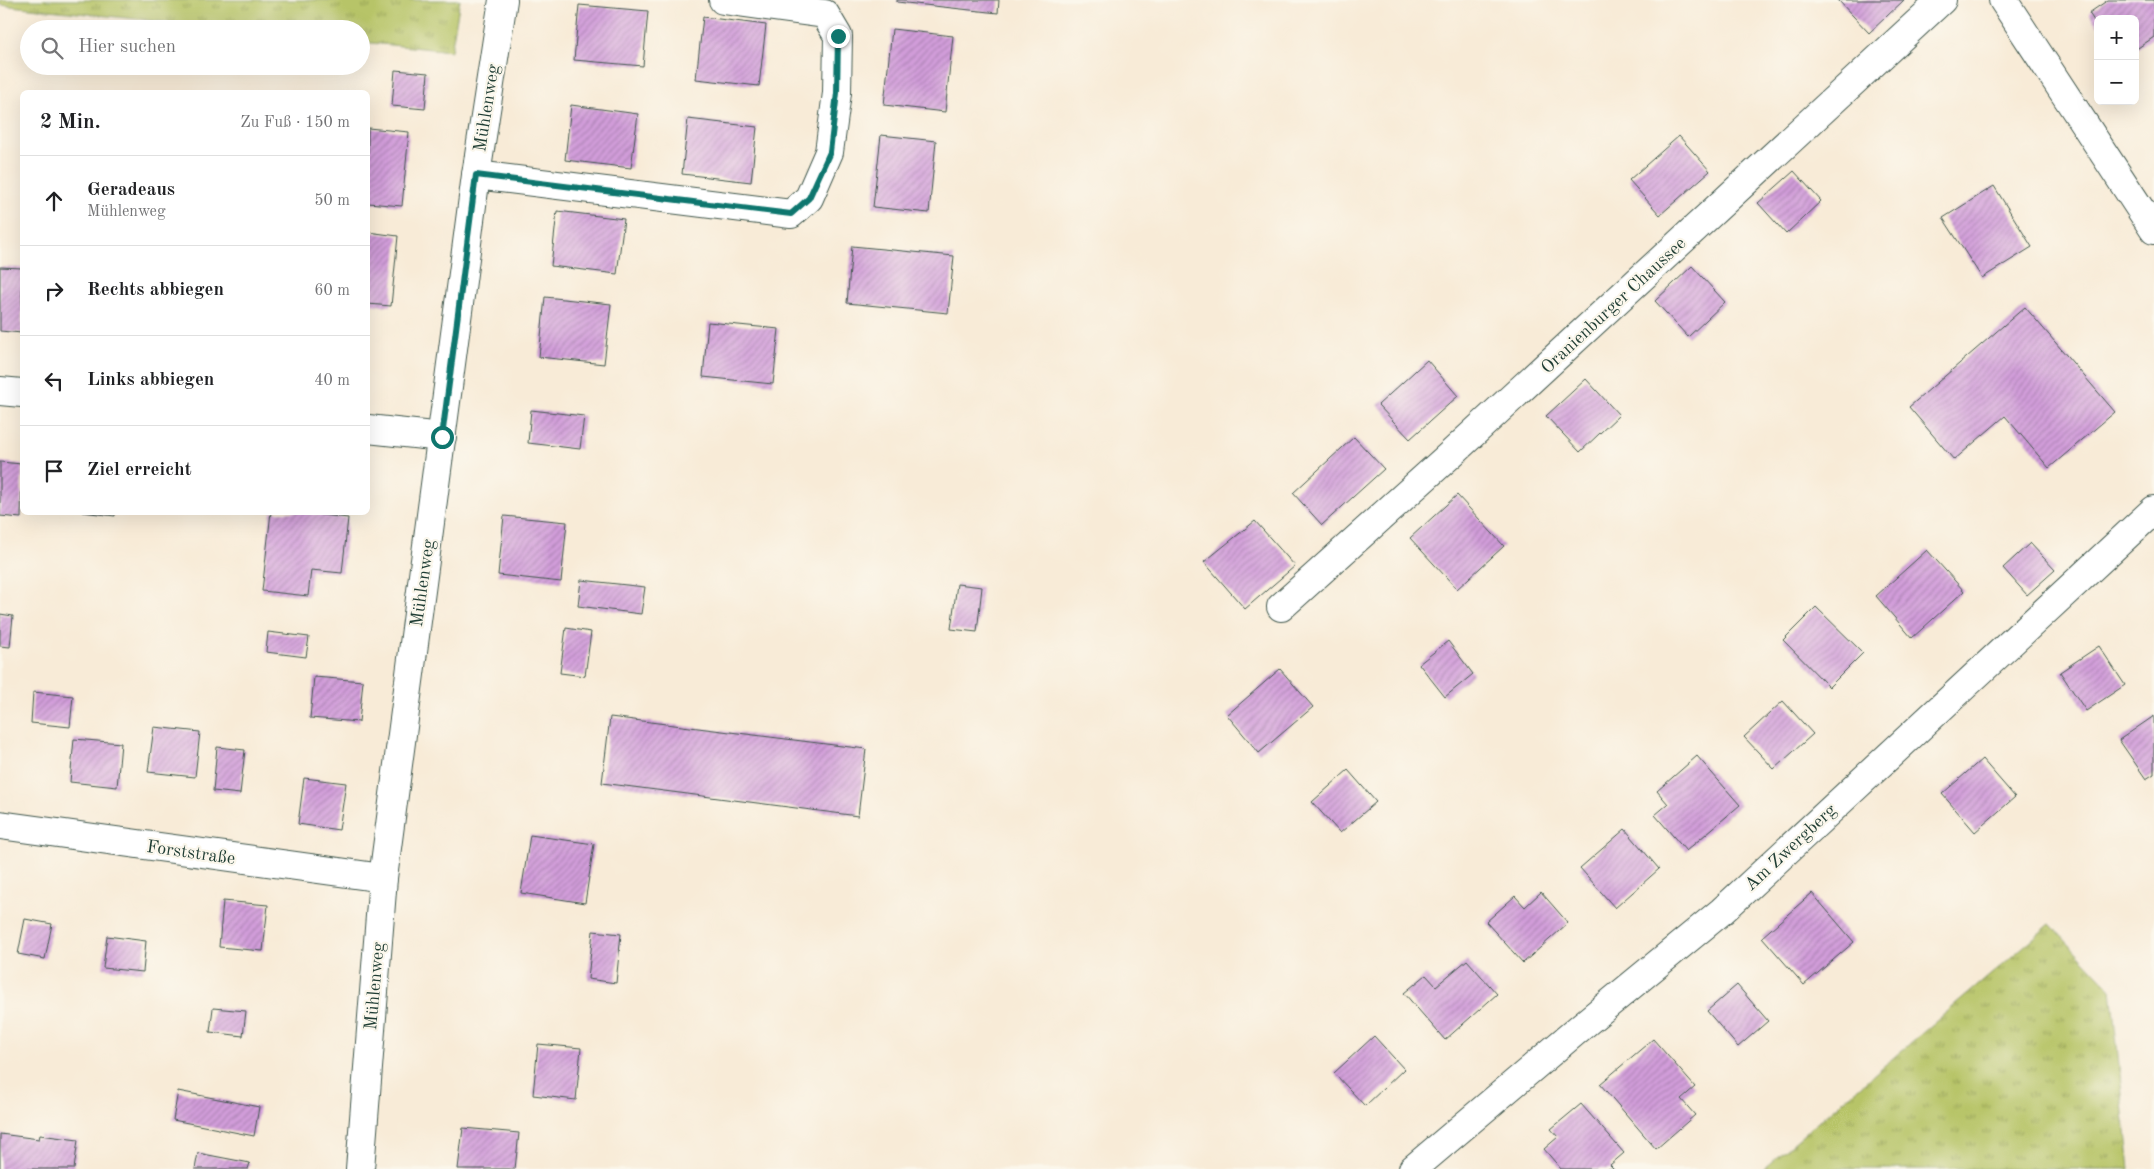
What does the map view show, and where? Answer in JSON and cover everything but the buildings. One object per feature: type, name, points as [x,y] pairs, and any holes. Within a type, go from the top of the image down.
[{"type":"street","name":"Mühlenweg","points":[[360,1169],[383,878],[476,175],[503,0]]},
{"type":"street","points":[[476,175],[791,214],[809,198],[830,152],[837,93],[838,36],[825,14],[723,0]]},
{"type":"street","name":"Oranienburger Chaussee","points":[[1280,607],[1473,434],[1942,0]]},
{"type":"street","points":[[2003,0],[2154,230]]},
{"type":"street","points":[[0,391],[20,393]]},
{"type":"street","points":[[370,429],[442,437]]},
{"type":"street","name":"Am Zwergberg","points":[[1413,1169],[1722,910],[2154,510]]},
{"type":"street","name":"Forststraße","points":[[0,826],[383,878]]},
{"type":"green space","points":[[0,0],[460,0],[451,51],[370,43],[370,20],[146,20],[0,5]]},
{"type":"green space","points":[[2050,924],[2111,989],[2130,1169],[1763,1169]]},
{"type":"route","points":[[442,437],[476,175],[791,214],[809,198],[830,152],[837,93],[838,36]]}]
